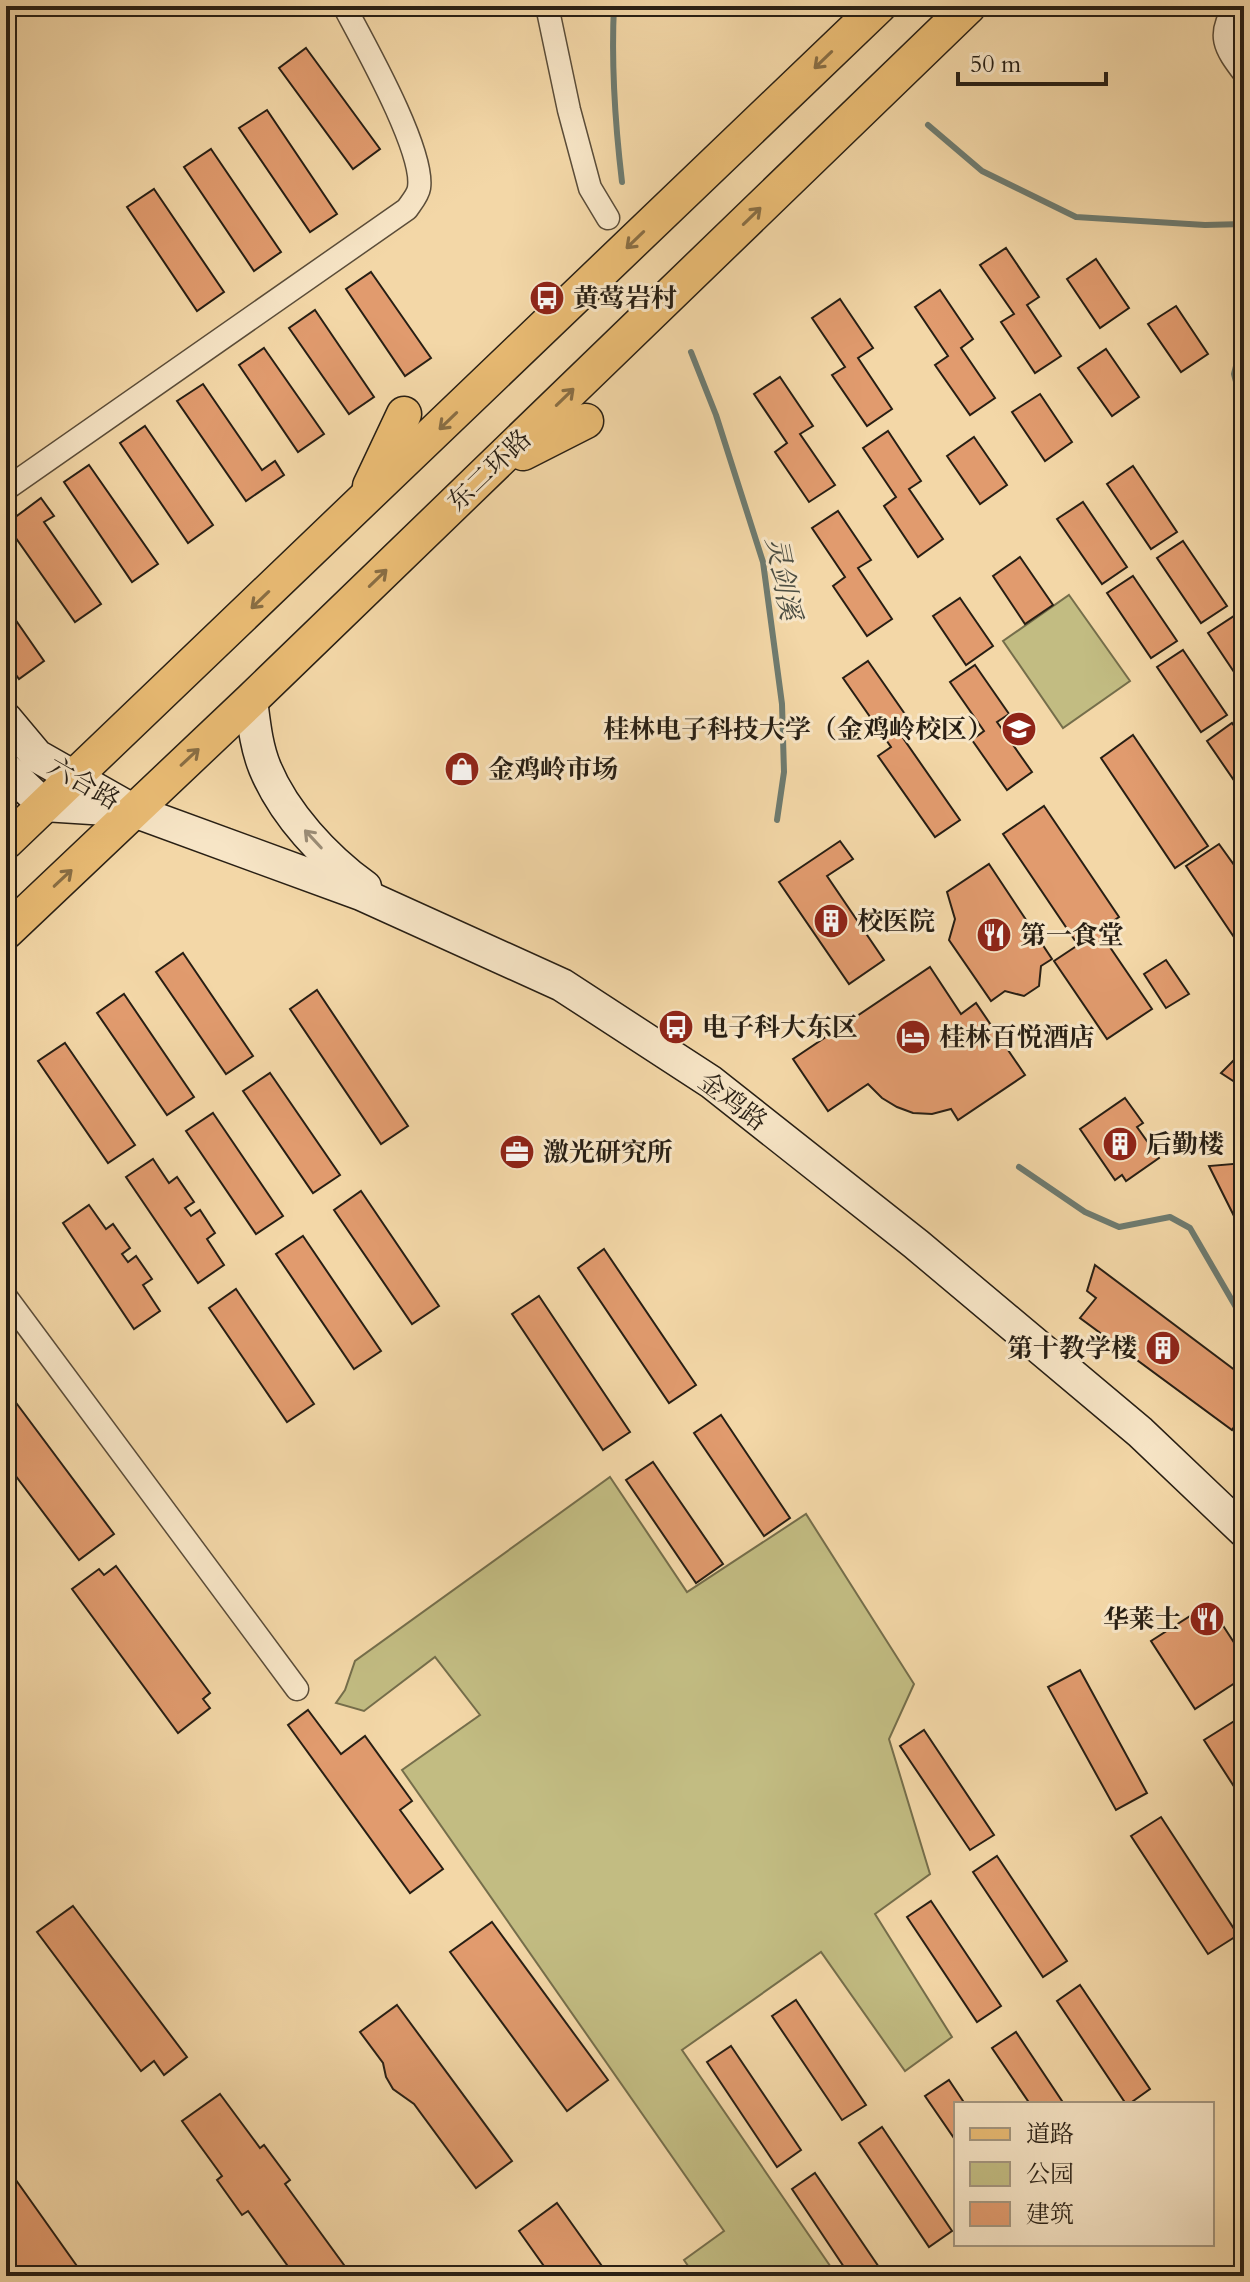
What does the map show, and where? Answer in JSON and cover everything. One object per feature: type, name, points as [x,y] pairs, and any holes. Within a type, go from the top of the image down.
[{"type":"main road","points":[[6,842],[879,6]]},
{"type":"main road","name":"东二环路","points":[[6,932],[251,700],[969,6]]},
{"type":"main road","points":[[360,505],[404,414]]},
{"type":"main road","points":[[490,469],[586,421]]},
{"type":"main road","points":[[251,700],[258,746],[265,768],[288,808],[335,862],[393,908]]},
{"type":"main road","name":"六合路","points":[[6,719],[37,756],[134,811]]},
{"type":"main road","name":"六合路","points":[[6,769],[44,805],[134,811]]},
{"type":"main road","name":"金鸡路","points":[[134,811],[393,908],[562,985],[711,1082],[916,1244],[1140,1432],[1244,1531]]},
{"type":"street","points":[[6,489],[407,209],[419,189],[416,157],[383,81],[344,6]]},
{"type":"street","points":[[547,6],[569,110],[590,188],[608,218]]},
{"type":"street","points":[[1236,6],[1225,30],[1225,49],[1244,73]]},
{"type":"street","points":[[6,1297],[297,1689]]},
{"type":"green space","points":[[1069,595],[1130,681],[1063,728],[1003,641]]},
{"type":"green space","points":[[610,1477],[687,1592],[806,1514],[914,1684],[889,1739],[930,1874],[875,1914],[952,2037],[905,2071],[821,1952],[682,2050],[837,2276],[695,2276],[684,2260],[724,2231],[402,1770],[480,1715],[435,1657],[364,1711],[336,1703],[345,1690],[355,1661]]},
{"type":"building","points":[[306,48],[380,149],[353,169],[279,68]]},
{"type":"building","points":[[267,110],[337,214],[310,232],[239,128]]},
{"type":"building","points":[[211,149],[281,252],[254,271],[184,167]]},
{"type":"building","points":[[154,189],[224,292],[197,311],[127,207]]},
{"type":"building","points":[[1006,248],[1039,297],[1027,305],[1061,356],[1035,373],[1001,322],[1014,314],[980,265]]},
{"type":"building","points":[[1096,259],[1129,308],[1100,328],[1067,279]]},
{"type":"building","points":[[371,272],[431,358],[405,376],[346,289]]},
{"type":"building","points":[[940,290],[973,339],[961,348],[995,398],[970,415],[935,365],[948,356],[915,307]]},
{"type":"building","points":[[840,299],[873,348],[858,358],[892,409],[867,426],[832,375],[845,367],[812,318]]},
{"type":"building","points":[[1176,306],[1208,354],[1181,372],[1148,324]]},
{"type":"building","points":[[315,310],[374,397],[349,414],[289,328]]},
{"type":"building","points":[[264,348],[324,434],[298,452],[239,365]]},
{"type":"building","points":[[1106,349],[1139,397],[1112,416],[1078,368]]},
{"type":"building","points":[[780,377],[813,426],[800,434],[835,485],[809,502],[775,452],[787,443],[754,394]]},
{"type":"building","points":[[203,384],[262,470],[275,461],[284,475],[246,501],[177,401]]},
{"type":"building","points":[[1040,394],[1072,442],[1045,461],[1012,412]]},
{"type":"building","points":[[145,426],[213,525],[188,543],[120,443]]},
{"type":"building","points":[[888,431],[921,481],[909,489],[943,539],[918,557],[884,506],[896,497],[863,448]]},
{"type":"building","points":[[974,437],[1007,485],[980,504],[947,456]]},
{"type":"building","points":[[89,465],[158,564],[132,582],[64,482]]},
{"type":"building","points":[[1133,466],[1177,532],[1151,549],[1107,484]]},
{"type":"building","points":[[41,498],[54,516],[44,522],[101,604],[75,622],[6,524]]},
{"type":"building","points":[[1083,502],[1127,567],[1102,584],[1057,519]]},
{"type":"building","points":[[838,511],[871,560],[858,568],[892,619],[867,636],[833,586],[845,577],[812,528]]},
{"type":"building","points":[[1183,541],[1227,606],[1201,623],[1157,558]]},
{"type":"building","points":[[1020,557],[1053,605],[1025,624],[993,576]]},
{"type":"building","points":[[1133,576],[1177,641],[1151,658],[1107,593]]},
{"type":"building","points":[[960,598],[993,646],[966,665],[933,616]]},
{"type":"building","points":[[6,606],[44,661],[19,679],[6,661]]},
{"type":"building","points":[[1234,616],[1244,631],[1244,687],[1208,633]]},
{"type":"building","points":[[1183,650],[1227,715],[1201,732],[1157,667]]},
{"type":"building","points":[[868,661],[916,730],[903,738],[960,820],[935,837],[878,756],[891,747],[843,678]]},
{"type":"building","points":[[975,665],[1009,714],[997,722],[1032,772],[1007,790],[972,740],[984,731],[950,682]]},
{"type":"building","points":[[1232,723],[1244,740],[1244,795],[1207,741]]},
{"type":"building","points":[[1133,735],[1208,846],[1175,868],[1101,758]]},
{"type":"building","points":[[1044,806],[1119,917],[1099,931],[1152,1009],[1107,1039],[1054,961],[1078,945],[1003,834]]},
{"type":"building","name":"校医院","points":[[840,841],[853,859],[827,876],[884,960],[849,984],[779,882]]},
{"type":"building","points":[[1219,844],[1237,869],[1244,867],[1244,952],[1186,866]]},
{"type":"building","name":"第一食堂","points":[[989,864],[1052,959],[1041,966],[1039,986],[1024,996],[1005,991],[991,1001],[949,940],[955,919],[947,892]]},
{"type":"building","points":[[183,953],[253,1056],[226,1074],[156,972]]},
{"type":"building","points":[[1166,960],[1189,994],[1166,1008],[1144,974]]},
{"type":"building","name":"桂林百悦酒店","points":[[930,967],[961,1014],[976,1003],[1025,1075],[958,1120],[951,1109],[932,1114],[913,1113],[897,1107],[868,1084],[828,1111],[793,1059]]},
{"type":"building","points":[[317,990],[408,1126],[381,1144],[290,1009]]},
{"type":"building","points":[[124,994],[194,1097],[167,1115],[97,1013]]},
{"type":"building","points":[[65,1043],[135,1145],[108,1163],[38,1061]]},
{"type":"building","points":[[1244,1050],[1244,1088],[1221,1073]]},
{"type":"building","points":[[270,1073],[340,1175],[313,1193],[243,1091]]},
{"type":"building","name":"后勤楼","points":[[1125,1098],[1143,1123],[1137,1127],[1159,1158],[1126,1181],[1122,1175],[1115,1180],[1080,1129]]},
{"type":"building","points":[[213,1113],[283,1216],[256,1234],[186,1131]]},
{"type":"building","points":[[153,1159],[169,1183],[177,1177],[194,1202],[185,1208],[191,1216],[200,1210],[215,1233],[207,1239],[224,1265],[198,1283],[126,1177]]},
{"type":"building","points":[[1244,1163],[1244,1236],[1209,1166]]},
{"type":"building","points":[[361,1191],[439,1306],[412,1324],[334,1210]]},
{"type":"building","points":[[89,1205],[106,1229],[113,1224],[130,1248],[122,1254],[128,1262],[136,1256],[152,1279],[143,1285],[160,1311],[134,1329],[63,1223]]},
{"type":"building","points":[[303,1236],[381,1351],[354,1369],[276,1254]]},
{"type":"building","points":[[604,1249],[696,1385],[669,1403],[578,1268]]},
{"type":"building","name":"第十教学楼","points":[[1095,1265],[1244,1377],[1244,1412],[1232,1430],[1080,1318],[1096,1298],[1087,1291]]},
{"type":"building","points":[[236,1289],[314,1404],[287,1422],[209,1308]]},
{"type":"building","points":[[539,1296],[630,1432],[603,1450],[512,1314]]},
{"type":"building","points":[[14,1400],[114,1534],[79,1560],[6,1463],[6,1405]]},
{"type":"building","points":[[721,1415],[790,1518],[764,1536],[694,1433]]},
{"type":"building","points":[[653,1462],[723,1564],[696,1583],[626,1480]]},
{"type":"building","points":[[116,1566],[210,1693],[203,1699],[210,1708],[178,1733],[72,1589],[99,1569],[104,1575]]},
{"type":"building","points":[[1209,1604],[1244,1658],[1244,1677],[1195,1709],[1151,1641]]},
{"type":"building","points":[[1080,1670],[1147,1793],[1116,1810],[1048,1687]]},
{"type":"building","points":[[308,1710],[341,1754],[365,1736],[412,1801],[400,1810],[443,1869],[410,1893],[288,1725]]},
{"type":"building","points":[[1244,1715],[1244,1802],[1204,1740]]},
{"type":"building","points":[[924,1730],[994,1835],[970,1850],[900,1746]]},
{"type":"building","points":[[1161,1817],[1238,1935],[1208,1954],[1131,1836]]},
{"type":"building","points":[[997,1856],[1067,1961],[1043,1977],[973,1872]]},
{"type":"building","points":[[931,1901],[1001,2006],[977,2022],[907,1917]]},
{"type":"building","points":[[73,1906],[187,2057],[164,2075],[154,2061],[141,2071],[37,1932]]},
{"type":"building","points":[[492,1922],[608,2080],[567,2111],[450,1952]]},
{"type":"building","points":[[1080,1985],[1150,2089],[1132,2102],[1125,2102],[1057,2001]]},
{"type":"building","points":[[796,2000],[866,2105],[842,2120],[772,2016]]},
{"type":"building","points":[[397,2005],[512,2161],[476,2188],[414,2104],[393,2089],[383,2063],[360,2032]]},
{"type":"building","points":[[1016,2032],[1063,2102],[1029,2102],[992,2048]]},
{"type":"building","points":[[731,2046],[801,2150],[777,2167],[707,2062]]},
{"type":"building","points":[[949,2080],[964,2102],[954,2102],[954,2138],[925,2096]]},
{"type":"building","points":[[220,2094],[260,2148],[264,2145],[290,2180],[285,2184],[352,2276],[295,2276],[248,2211],[242,2215],[217,2180],[222,2176],[182,2121]]},
{"type":"building","points":[[882,2127],[952,2231],[929,2247],[859,2143]]},
{"type":"building","points":[[6,2166],[84,2276],[17,2276],[6,2261]]},
{"type":"building","points":[[815,2173],[885,2276],[850,2276],[792,2189]]},
{"type":"building","points":[[557,2203],[609,2276],[551,2276],[519,2231]]},
{"type":"waterway","name":"灵剑溪","points":[[614,6],[614,94],[622,182]]},
{"type":"waterway","name":"灵剑溪","points":[[928,125],[982,171],[1076,217],[1205,225],[1244,224]]},
{"type":"waterway","name":"灵剑溪","points":[[1244,335],[1234,374],[1244,412]]},
{"type":"waterway","name":"灵剑溪","points":[[691,352],[716,415],[763,562],[782,704],[784,772],[777,820]]},
{"type":"waterway","name":"灵剑溪","points":[[1019,1167],[1085,1212],[1119,1227],[1170,1217],[1190,1228],[1244,1321]]},
{"type":"place","name":"黄莺岩村","points":[[547,298]]},
{"type":"place","name":"桂林电子科技大学（金鸡岭校区）","points":[[1019,729]]},
{"type":"place","name":"金鸡岭市场","points":[[462,769]]},
{"type":"place","name":"校医院","points":[[831,921]]},
{"type":"place","name":"第一食堂","points":[[994,935]]},
{"type":"place","name":"电子科大东区","points":[[676,1027]]},
{"type":"place","name":"桂林百悦酒店","points":[[913,1037]]},
{"type":"place","name":"后勤楼","points":[[1120,1144]]},
{"type":"place","name":"激光研究所","points":[[517,1152]]},
{"type":"place","name":"第十教学楼","points":[[1163,1348]]},
{"type":"place","name":"华莱士","points":[[1207,1619]]}]
